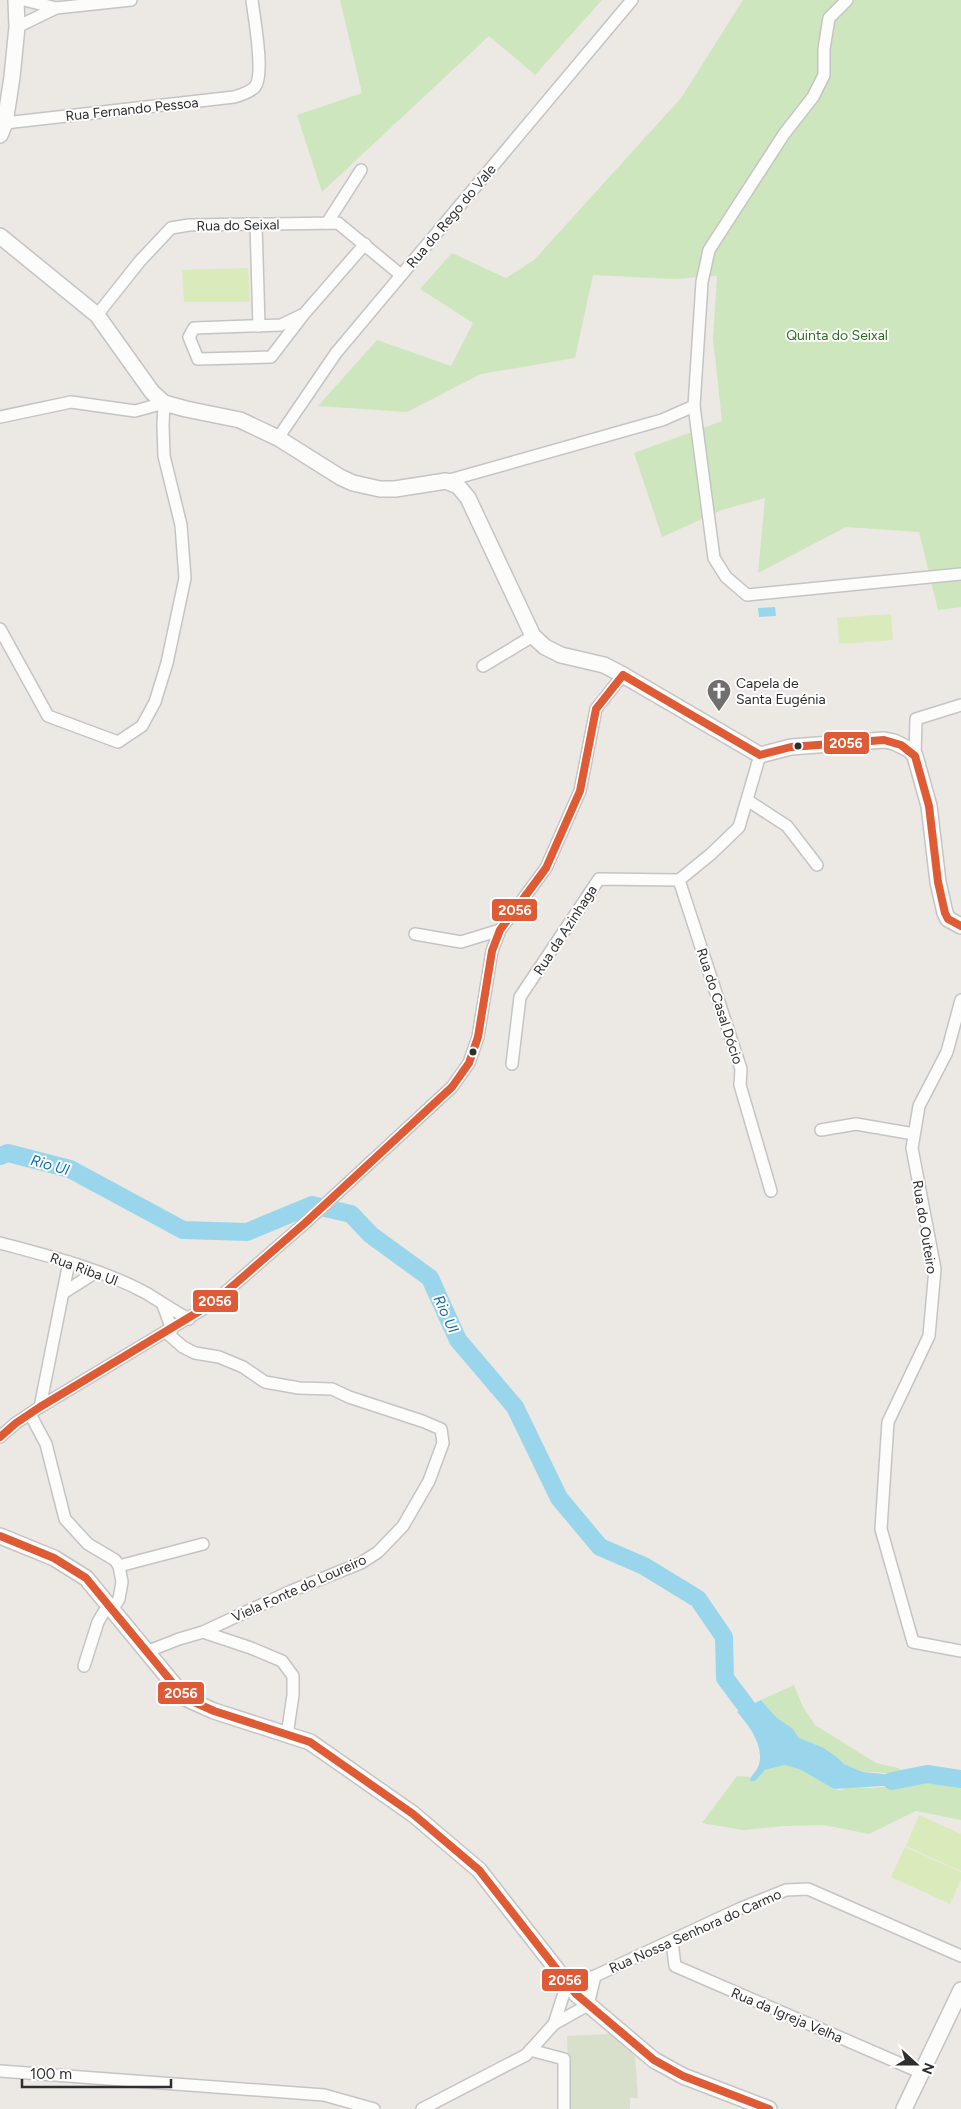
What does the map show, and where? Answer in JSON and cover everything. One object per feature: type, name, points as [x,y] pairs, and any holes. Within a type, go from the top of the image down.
[{"type":"street","points":[[2,129],[4,97],[12,77],[17,27],[16,0]]},
{"type":"street","points":[[24,0],[56,8]]},
{"type":"street","points":[[17,27],[56,8],[131,0]]},
{"type":"street","name":"Rua Fernando Pessoa","points":[[2,129],[246,94],[256,86],[260,72],[252,0]]},
{"type":"street","name":"Rua do Rego do Vale","points":[[278,438],[329,361],[632,0]]},
{"type":"street","points":[[848,0],[829,18],[824,49],[824,75],[813,97],[784,134],[709,250],[702,282],[694,406],[714,558],[726,577],[747,595],[961,574]]},
{"type":"street","points":[[327,223],[361,170]]},
{"type":"street","name":"Rua do Seixal","points":[[97,315],[140,261],[171,228],[188,225],[338,223],[401,275]]},
{"type":"street","points":[[256,224],[260,326]]},
{"type":"street","points":[[0,236],[97,315],[152,392],[164,403],[186,410],[240,420],[278,438],[340,477],[366,487],[395,489],[446,481],[662,420],[694,406]]},
{"type":"street","points":[[304,314],[281,325],[194,328],[189,337],[198,359],[271,357],[304,314],[365,244]]},
{"type":"street","points":[[0,417],[71,402],[135,411],[164,403]]},
{"type":"street","points":[[0,629],[48,716],[118,742],[142,726],[155,702],[167,663],[185,578],[181,525],[164,456],[162,425],[164,403]]},
{"type":"street","points":[[446,481],[458,486],[468,498],[533,636],[553,652],[604,665],[760,754],[791,747],[884,740],[903,745],[914,756]]},
{"type":"street","points":[[482,666],[533,636]]},
{"type":"street","points":[[0,1438],[35,1410],[213,1303],[305,1222],[452,1087],[469,1063],[478,1037],[492,951],[500,930],[546,868],[580,791],[596,709],[623,675]]},
{"type":"street","points":[[961,705],[916,719],[914,756],[929,806],[938,882],[943,905],[948,919],[961,926]]},
{"type":"street","points":[[679,880],[711,854],[739,827],[760,754]]},
{"type":"street","points":[[747,800],[786,826],[817,865]]},
{"type":"street","name":"Rua da Azinhaga","points":[[512,1064],[520,997],[599,879],[679,880]]},
{"type":"street","name":"Rua do Casal Dócio","points":[[679,880],[740,1069],[740,1085],[771,1191]]},
{"type":"street","points":[[415,934],[461,942],[500,930]]},
{"type":"street","name":"Rua do Outeiro","points":[[961,1000],[947,1052],[919,1106],[914,1134],[912,1148],[935,1269],[929,1336],[888,1422],[882,1529],[913,1642],[961,1651]]},
{"type":"street","points":[[821,1130],[856,1124],[914,1134]]},
{"type":"street","name":"Rua Riba Ul","points":[[0,1242],[96,1272],[146,1293],[163,1305],[190,1318]]},
{"type":"street","points":[[69,1262],[64,1293],[35,1410],[46,1444],[65,1519],[88,1544],[115,1560],[119,1566],[122,1582],[119,1599],[98,1622],[84,1666]]},
{"type":"street","points":[[64,1293],[96,1272]]},
{"type":"street","points":[[163,1305],[169,1331]]},
{"type":"street","name":"Viela Fonte do Loureiro","points":[[169,1331],[183,1347],[195,1353],[219,1358],[243,1367],[265,1382],[299,1388],[332,1389],[349,1397],[422,1420],[441,1429],[443,1444],[429,1481],[403,1526],[378,1552],[360,1563],[291,1591],[203,1632]]},
{"type":"street","points":[[0,1536],[54,1558],[86,1578],[185,1698],[214,1711],[310,1742],[413,1814],[479,1870],[572,1989],[588,2005],[654,2060],[683,2076],[770,2109]]},
{"type":"street","points":[[119,1566],[203,1544]]},
{"type":"street","points":[[146,1652],[203,1632],[251,1648],[282,1661],[294,1676],[294,1695],[287,1735]]},
{"type":"street","name":"Rua Nossa Senhora do Carmo","points":[[572,1989],[594,1976],[739,1909],[786,1890],[808,1889],[961,1956]]},
{"type":"street","name":"Rua da Igreja Velha","points":[[672,1941],[675,1966],[922,2073]]},
{"type":"street","name":"Rua Nossa Senhora do Carmo","points":[[588,2005],[594,1976]]},
{"type":"street","points":[[422,2109],[526,2055],[554,2024],[572,1989]]},
{"type":"street","points":[[904,2109],[961,1990]]},
{"type":"street","points":[[554,2024],[588,2005]]},
{"type":"street","points":[[530,2050],[564,2059],[564,2109]]},
{"type":"street","points":[[0,2071],[324,2095],[374,2109]]},
{"type":"green space","points":[[340,0],[602,0],[535,75],[489,36],[322,192],[297,115],[362,93]]},
{"type":"green space","name":"Quinta do Seixal","points":[[743,0],[961,0],[961,607],[938,610],[919,532],[846,527],[758,573],[765,498],[722,510],[662,537],[634,453],[722,421],[713,339],[717,276],[675,279],[593,275],[575,358],[481,374],[407,412],[318,406],[377,340],[451,366],[473,323],[420,289],[452,253],[506,278],[534,260],[681,98]]},
{"type":"green space","points":[[248,268],[250,302],[184,302],[182,270]]},
{"type":"green space","points":[[891,614],[893,640],[839,644],[837,618]]},
{"type":"green space","points":[[794,1685],[803,1707],[815,1725],[876,1763],[898,1768],[914,1777],[927,1774],[961,1779],[961,1820],[916,1811],[869,1834],[824,1825],[743,1830],[702,1823],[737,1776],[751,1777],[765,1770],[785,1765],[801,1770],[834,1789],[841,1790],[848,1787],[873,1788],[898,1785],[913,1777],[863,1772],[844,1764],[822,1747],[799,1738],[792,1728],[777,1718],[761,1700]]},
{"type":"green space","points":[[919,1815],[961,1834],[961,1871],[906,1846]]},
{"type":"green space","points":[[905,1847],[961,1872],[961,1880],[950,1904],[891,1877]]},
{"type":"green space","points":[[610,2034],[635,2056],[638,2098],[630,2098],[630,2109],[569,2109],[567,2036]]},
{"type":"water","points":[[775,607],[776,616],[759,617],[758,608]]},
{"type":"water","points":[[761,1700],[777,1718],[792,1728],[799,1738],[822,1747],[844,1764],[863,1772],[914,1777],[898,1785],[834,1789],[801,1770],[785,1765],[765,1770],[755,1781],[750,1781],[758,1767],[760,1752],[751,1730],[737,1712]]},
{"type":"waterway","name":"Rio Ul","points":[[0,1156],[8,1153],[70,1169],[183,1230],[247,1232],[312,1205],[351,1214],[371,1235],[430,1278],[458,1340],[515,1407],[559,1498],[600,1547],[644,1566],[698,1599],[724,1637],[725,1678],[761,1726]]},
{"type":"waterway","points":[[892,1781],[927,1774],[961,1779]]},
{"type":"transit line","name":"2056","points":[[0,1437],[16,1423],[40,1407],[213,1303],[305,1223],[452,1087],[469,1063],[478,1037],[492,951],[500,930],[546,868],[580,791],[596,709],[623,675],[760,755],[791,747],[884,740],[901,745],[915,756],[929,806],[938,882],[945,913],[948,919],[961,926]]},
{"type":"transit line","name":"2056","points":[[0,1536],[54,1558],[86,1578],[185,1698],[214,1711],[310,1742],[413,1814],[479,1870],[576,1994],[654,2060],[683,2076],[769,2109]]},
{"type":"place","name":"Capela de Santa Eugénia","points":[[719,712]]}]
